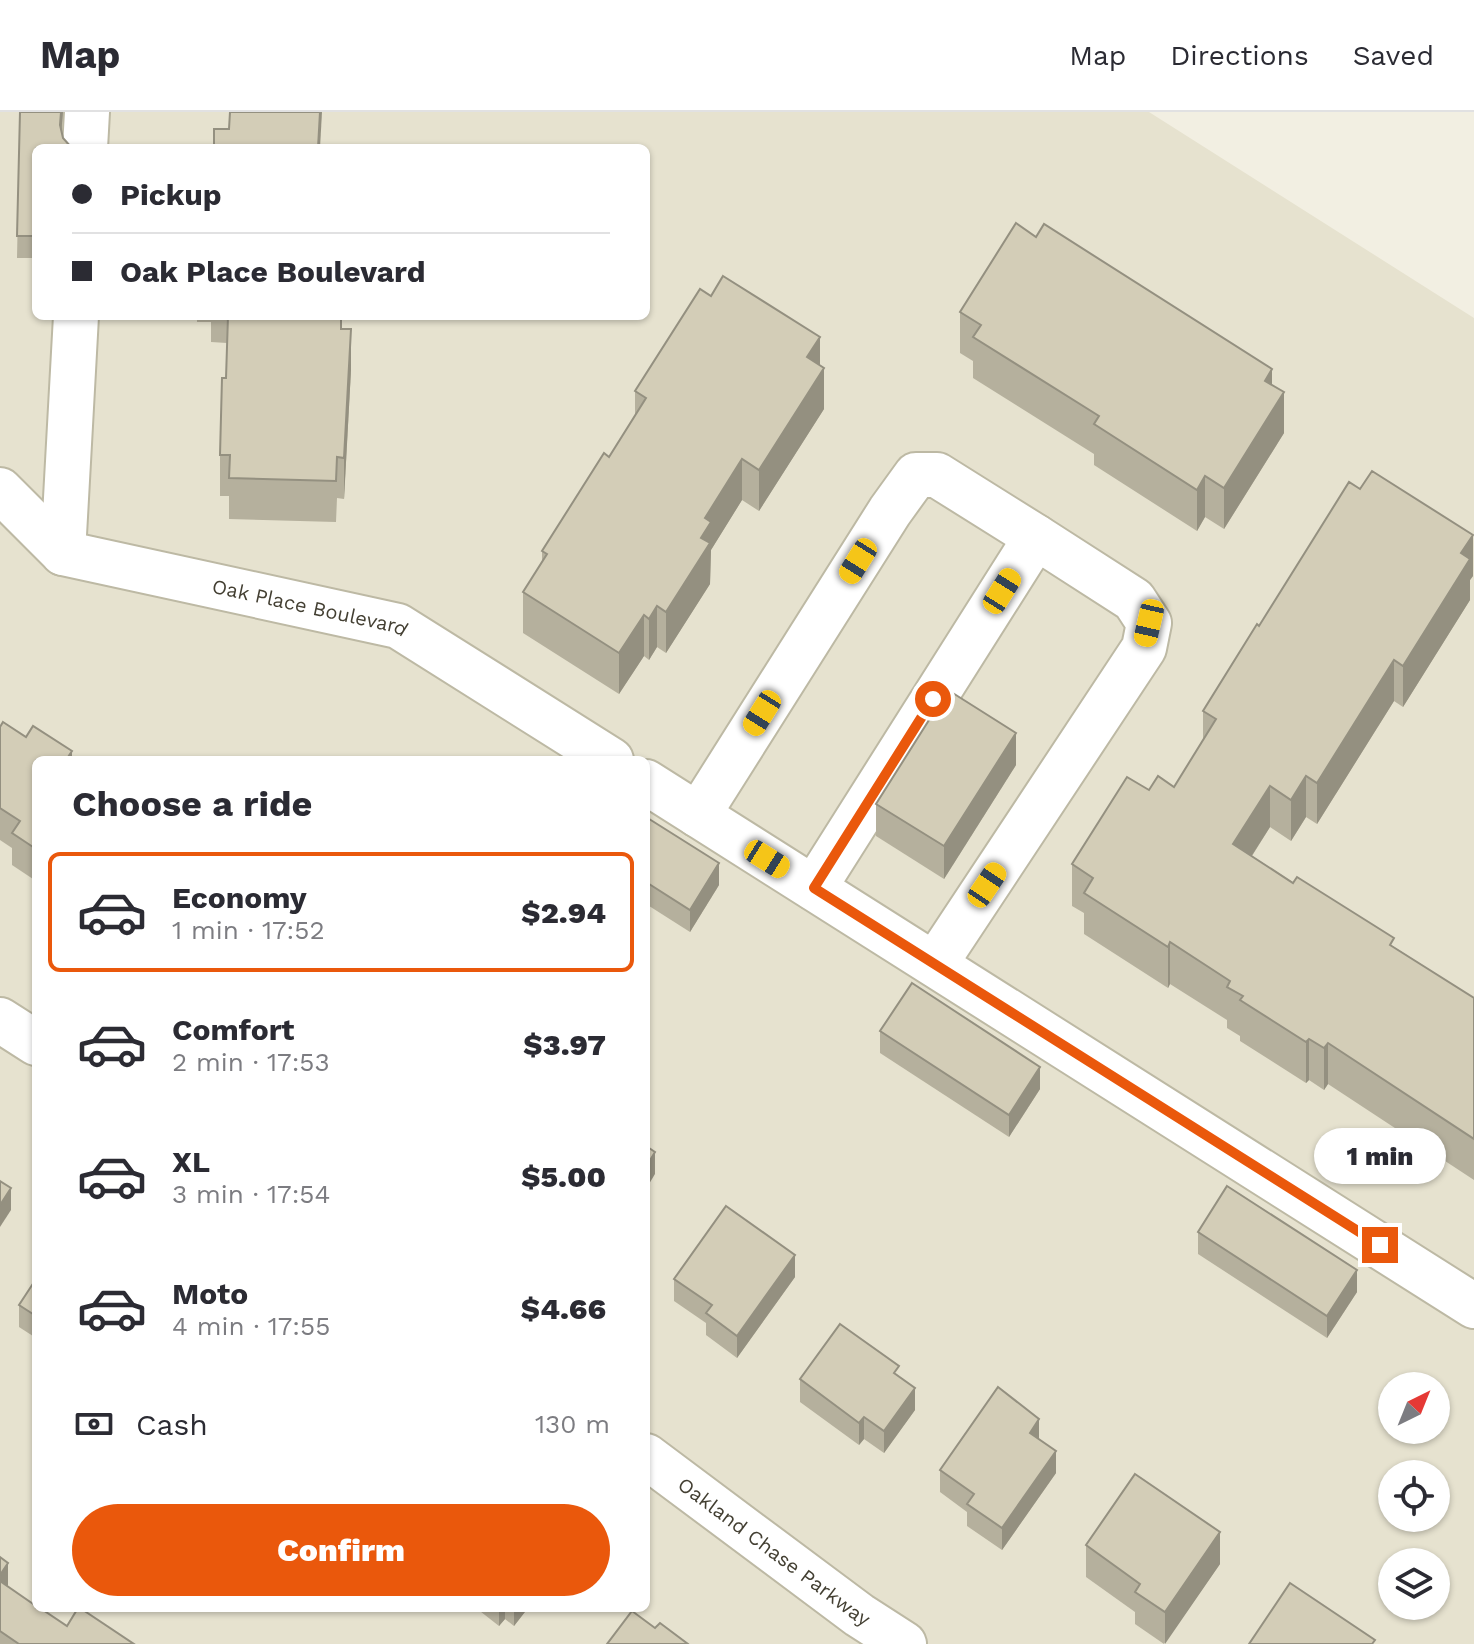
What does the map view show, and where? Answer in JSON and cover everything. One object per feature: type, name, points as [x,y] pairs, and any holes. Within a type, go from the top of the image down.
[{"type":"street","points":[[85,144],[87,112]]},
{"type":"street","points":[[63,553],[76,320]]},
{"type":"street","points":[[698,815],[890,511],[916,475],[937,475],[1036,537],[1134,600],[1149,623],[1144,648],[935,964]]},
{"type":"street","points":[[0,490],[63,553]]},
{"type":"street","points":[[814,888],[1036,537]]},
{"type":"street","name":"Oak Place Boulevard","points":[[63,553],[398,626],[605,756]]},
{"type":"street","points":[[650,785],[1474,1306]]},
{"type":"street","points":[[0,1020],[32,1040]]},
{"type":"street","name":"Oakland Chase Parkway","points":[[650,1459],[859,1615],[904,1644]]},
{"type":"shaded area","points":[[0,112],[1149,112],[1474,318],[1474,1644],[0,1644]]},
{"type":"building","points":[[20,112],[61,112],[60,125],[63,138],[68,144],[32,144],[32,236],[17,236]]},
{"type":"building","points":[[230,112],[320,112],[318,144],[214,144],[214,129],[229,129]]},
{"type":"building","points":[[1016,223],[1036,237],[1044,224],[1272,369],[1265,381],[1284,392],[1224,488],[1205,476],[1197,490],[1094,424],[1099,416],[973,337],[981,325],[960,312]]},
{"type":"building","points":[[723,276],[820,337],[807,357],[824,368],[759,470],[742,459],[705,518],[711,522],[701,538],[710,543],[666,612],[657,606],[649,619],[644,615],[619,653],[523,592],[547,554],[542,551],[604,453],[609,457],[646,398],[635,391],[700,289],[711,296]]},
{"type":"building","points":[[228,320],[341,320],[341,329],[351,329],[344,458],[337,457],[336,481],[229,478],[230,455],[220,455],[222,378],[226,378]]},
{"type":"building","points":[[1372,471],[1473,535],[1461,553],[1470,559],[1403,666],[1394,660],[1317,783],[1306,776],[1291,800],[1270,786],[1233,844],[1293,883],[1297,877],[1394,938],[1390,945],[1474,998],[1474,1139],[1328,1043],[1324,1048],[1309,1039],[1306,1042],[1240,1000],[1243,996],[1227,987],[1230,981],[1170,942],[1168,947],[1084,893],[1093,878],[1072,864],[1127,777],[1149,790],[1158,776],[1174,787],[1216,719],[1203,711],[1257,624],[1259,626],[1349,482],[1360,489]]},
{"type":"building","points":[[948,690],[1016,733],[944,846],[876,804]]},
{"type":"building","points":[[3,722],[26,737],[33,726],[72,751],[69,756],[32,756],[32,846],[12,833],[20,821],[0,808],[0,727]]},
{"type":"building","points":[[650,820],[719,863],[690,910],[650,885]]},
{"type":"building","points":[[912,983],[1040,1067],[1009,1115],[880,1031]]},
{"type":"building","points":[[0,1181],[11,1188],[0,1205]]},
{"type":"building","points":[[1227,1186],[1357,1270],[1327,1316],[1198,1232]]},
{"type":"building","points":[[726,1206],[795,1255],[737,1336],[706,1313],[712,1305],[674,1279]]},
{"type":"building","points":[[32,1285],[32,1313],[19,1305]]},
{"type":"building","points":[[840,1324],[899,1366],[894,1373],[915,1388],[884,1431],[864,1417],[859,1423],[800,1379]]},
{"type":"building","points":[[998,1387],[1039,1419],[1030,1433],[1056,1451],[1002,1528],[967,1504],[974,1494],[940,1470]]},
{"type":"building","points":[[1135,1474],[1220,1532],[1165,1612],[1135,1592],[1140,1584],[1086,1545]]},
{"type":"building","points":[[0,1557],[8,1563],[0,1575]]},
{"type":"building","points":[[0,1581],[32,1603],[32,1612],[46,1612],[67,1626],[76,1612],[86,1612],[134,1644],[19,1644],[0,1631]]},
{"type":"building","points":[[1290,1583],[1375,1640],[1372,1644],[1249,1644]]},
{"type":"building","points":[[633,1612],[655,1628],[660,1623],[688,1644],[607,1644]]},
{"type":"route","points":[[933,699],[814,888],[1380,1245]]}]
